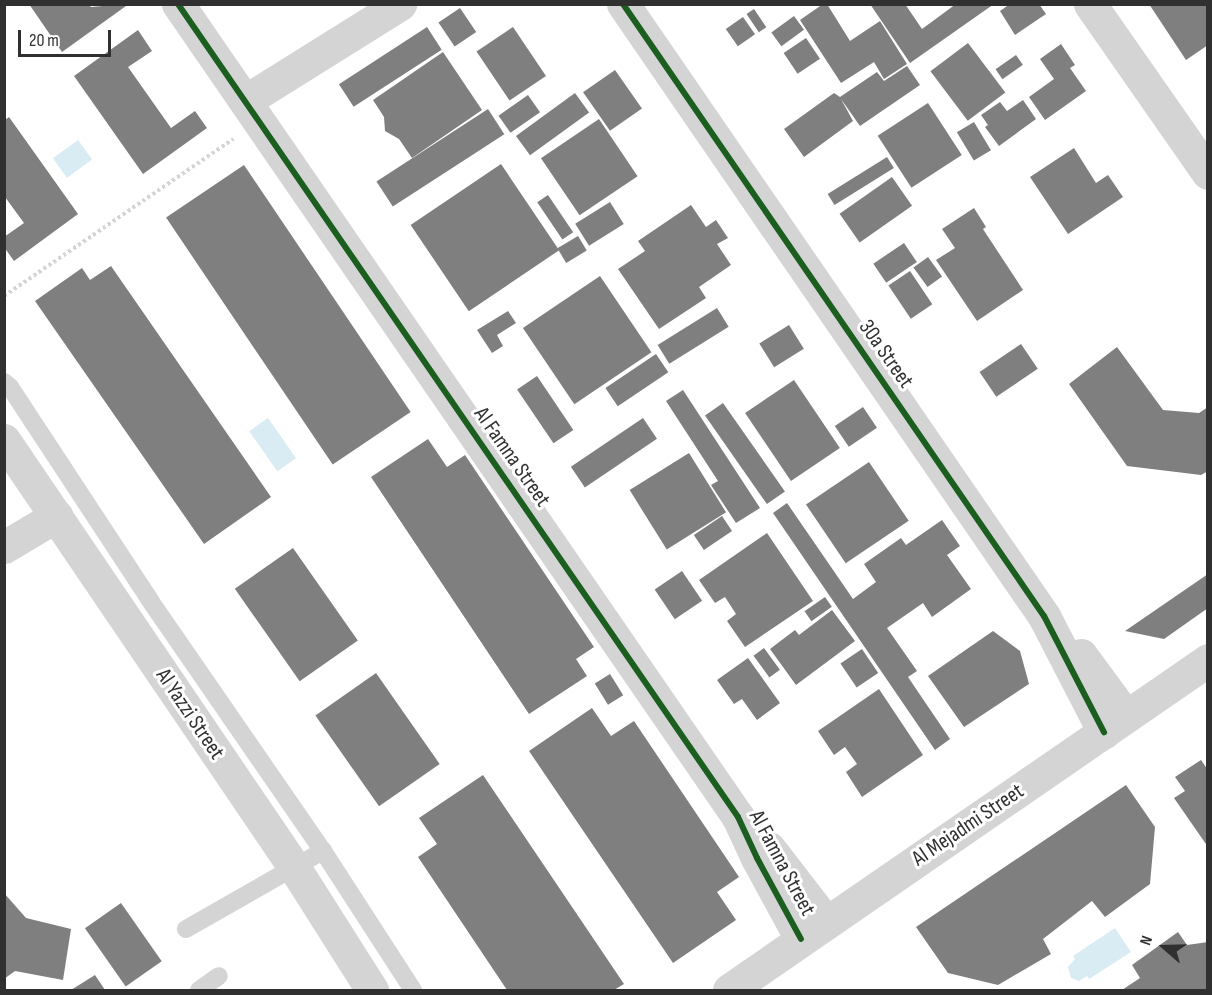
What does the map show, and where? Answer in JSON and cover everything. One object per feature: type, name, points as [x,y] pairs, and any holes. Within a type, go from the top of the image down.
[{"type":"street","name":"Al Famna Street","points":[[178,4],[738,817],[757,858],[814,930]]},
{"type":"street","points":[[252,111],[400,4]]},
{"type":"street","name":"30a Street","points":[[624,4],[1048,622],[1066,663],[1115,724]]},
{"type":"street","points":[[1090,4],[1208,173]]},
{"type":"street","name":"Al Yazzi Street","points":[[4,440],[50,508],[137,609],[294,867],[372,990]]},
{"type":"street","points":[[4,527],[50,508]]},
{"type":"street","points":[[4,547],[50,508]]},
{"type":"street","name":"Al Mejadmi Street","points":[[729,990],[1208,660]]},
{"type":"lane","points":[[4,382],[10,387],[137,609],[323,851],[413,990]]},
{"type":"lane","points":[[186,929],[323,851]]},
{"type":"lane","points":[[199,990],[219,976]]},
{"type":"path","points":[[4,296],[252,111]]},
{"type":"shaded area","points":[[78,140],[92,159],[67,178],[53,158]]},
{"type":"shaded area","points":[[268,418],[296,458],[277,471],[249,431]]},
{"type":"shaded area","points":[[1115,928],[1131,952],[1089,979],[1087,976],[1079,981],[1071,978],[1068,967],[1075,959],[1073,956]]},
{"type":"building","points":[[29,4],[89,4],[91,7],[125,4],[126,6],[62,52]]},
{"type":"building","points":[[823,4],[827,4],[850,41],[880,21],[907,64],[884,79],[874,62],[841,83],[800,20]]},
{"type":"building","points":[[870,4],[905,4],[922,29],[956,4],[994,4],[910,63]]},
{"type":"building","points":[[1010,4],[1039,4],[1046,14],[1015,35],[1000,11]]},
{"type":"building","points":[[1149,4],[1208,4],[1208,45],[1186,60]]},
{"type":"building","points":[[460,8],[476,32],[455,47],[438,23]]},
{"type":"building","points":[[754,9],[766,27],[759,32],[747,14]]},
{"type":"building","points":[[794,16],[804,30],[781,46],[771,32]]},
{"type":"building","points":[[743,17],[755,34],[738,46],[726,29]]},
{"type":"building","points":[[427,27],[442,50],[354,107],[339,84]]},
{"type":"building","points":[[513,27],[546,76],[510,101],[477,52]]},
{"type":"building","points":[[138,30],[152,51],[128,67],[171,128],[195,111],[207,128],[143,174],[74,76]]},
{"type":"building","points":[[806,38],[820,59],[798,74],[784,53]]},
{"type":"building","points":[[968,43],[1005,93],[968,121],[930,71]]},
{"type":"building","points":[[1061,44],[1075,65],[1070,68],[1086,91],[1045,120],[1029,97],[1054,79],[1040,59]]},
{"type":"building","points":[[443,52],[482,110],[412,158],[399,139],[385,131],[384,117],[373,100]]},
{"type":"building","points":[[1016,55],[1023,65],[1002,79],[996,69]]},
{"type":"building","points":[[907,66],[920,85],[860,126],[841,99],[853,121],[804,157],[784,129],[834,93],[840,97],[877,72],[884,81]]},
{"type":"building","points":[[615,70],[642,109],[610,131],[583,92]]},
{"type":"building","points":[[575,93],[589,112],[530,155],[516,136]]},
{"type":"building","points":[[528,95],[540,112],[511,133],[499,116]]},
{"type":"building","points":[[1023,100],[1036,119],[999,146],[985,127],[988,125],[981,115],[1000,102],[1007,111]]},
{"type":"building","points":[[928,103],[962,155],[911,188],[878,136]]},
{"type":"building","points":[[488,109],[504,134],[393,207],[376,181]]},
{"type":"building","points":[[9,117],[78,214],[14,261],[4,247],[4,237],[24,223],[5,197],[5,120]]},
{"type":"building","points":[[599,119],[638,176],[580,215],[541,158]]},
{"type":"building","points":[[974,122],[991,150],[974,161],[957,132]]},
{"type":"building","points":[[1074,148],[1096,183],[1108,175],[1123,197],[1068,234],[1030,177]]},
{"type":"building","points":[[887,157],[894,168],[835,205],[828,194]]},
{"type":"building","points":[[501,164],[559,250],[469,311],[411,225]]},
{"type":"building","points":[[244,165],[411,412],[333,465],[166,218]]},
{"type":"building","points":[[892,177],[912,206],[860,242],[840,214]]},
{"type":"building","points":[[548,195],[573,232],[562,240],[537,202]]},
{"type":"building","points":[[610,202],[624,224],[589,246],[575,224]]},
{"type":"building","points":[[691,205],[706,227],[716,220],[728,238],[717,244],[731,265],[699,287],[706,298],[659,329],[618,269],[645,251],[638,241]]},
{"type":"building","points":[[974,208],[986,227],[983,229],[1023,290],[977,321],[936,260],[955,248],[942,229]]},
{"type":"building","points":[[578,236],[587,251],[566,263],[557,248]]},
{"type":"building","points":[[904,243],[917,262],[886,283],[873,264]]},
{"type":"building","points":[[928,257],[942,276],[928,287],[913,268]]},
{"type":"building","points":[[111,266],[271,497],[204,544],[35,301],[82,268],[90,280]]},
{"type":"building","points":[[910,271],[932,304],[911,319],[888,286]]},
{"type":"building","points":[[600,276],[651,352],[574,404],[523,328]]},
{"type":"building","points":[[717,308],[729,327],[669,364],[658,345]]},
{"type":"building","points":[[508,311],[516,323],[497,335],[503,346],[492,353],[477,330]]},
{"type":"building","points":[[789,325],[804,349],[774,367],[759,344]]},
{"type":"building","points":[[1021,344],[1038,369],[996,397],[980,372]]},
{"type":"building","points":[[1117,347],[1163,410],[1199,413],[1208,407],[1208,471],[1201,475],[1127,466],[1069,384]]},
{"type":"building","points":[[656,354],[668,372],[618,406],[605,388]]},
{"type":"building","points":[[537,376],[573,430],[553,443],[517,389]]},
{"type":"building","points":[[794,380],[840,448],[791,481],[745,413]]},
{"type":"building","points":[[683,390],[760,508],[736,523],[711,485],[718,481],[666,401]]},
{"type":"building","points":[[723,403],[785,491],[767,504],[705,416]]},
{"type":"building","points":[[863,407],[877,428],[849,447],[835,426]]},
{"type":"building","points":[[643,418],[657,439],[585,487],[571,467]]},
{"type":"building","points":[[428,439],[447,467],[465,455],[594,647],[576,659],[587,676],[529,714],[371,477]]},
{"type":"building","points":[[689,453],[726,512],[667,549],[630,490]]},
{"type":"building","points":[[869,462],[909,521],[846,563],[806,504]]},
{"type":"building","points":[[787,503],[853,599],[876,582],[864,564],[901,538],[906,545],[942,520],[960,546],[947,555],[971,589],[932,617],[923,603],[887,628],[917,671],[908,677],[950,739],[935,750],[773,513]]},
{"type":"building","points":[[722,516],[732,531],[704,550],[694,535]]},
{"type":"building","points":[[767,533],[813,601],[745,647],[727,621],[736,614],[725,597],[715,603],[699,580]]},
{"type":"building","points":[[293,548],[358,641],[300,681],[235,589]]},
{"type":"building","points":[[682,571],[702,601],[675,619],[655,589]]},
{"type":"building","points":[[1208,574],[1208,608],[1164,639],[1125,631]]},
{"type":"building","points":[[825,597],[832,607],[811,621],[805,611]]},
{"type":"building","points":[[832,610],[855,641],[796,685],[770,649],[795,630],[799,635]]},
{"type":"building","points":[[993,631],[1020,651],[1029,684],[964,727],[928,676]]},
{"type":"building","points":[[764,648],[780,670],[769,677],[753,656]]},
{"type":"building","points":[[862,649],[878,673],[857,688],[840,664]]},
{"type":"building","points":[[748,658],[780,703],[757,720],[742,699],[734,704],[717,680]]},
{"type":"building","points":[[376,673],[440,764],[379,806],[315,715]]},
{"type":"building","points":[[610,674],[623,695],[608,705],[595,684]]},
{"type":"building","points":[[879,689],[923,755],[862,797],[846,772],[857,764],[845,747],[834,755],[818,731]]},
{"type":"building","points":[[592,708],[611,736],[634,721],[739,877],[717,892],[736,920],[673,963],[529,751]]},
{"type":"building","points":[[1201,760],[1208,770],[1208,847],[1174,798],[1185,791],[1175,777]]},
{"type":"building","points":[[483,775],[624,984],[614,990],[507,990],[418,857],[437,844],[419,818]]},
{"type":"building","points":[[1126,785],[1155,827],[1150,884],[1105,917],[1092,901],[1043,939],[1051,954],[998,985],[948,973],[916,927]]},
{"type":"building","points":[[4,893],[26,918],[71,929],[63,980],[15,971],[4,979]]},
{"type":"building","points":[[121,903],[162,961],[126,986],[85,928]]},
{"type":"building","points":[[1178,932],[1187,945],[1208,942],[1208,990],[1122,990],[1140,978],[1132,965]]},
{"type":"building","points":[[95,975],[105,990],[71,990]]},
{"type":"cycle path","points":[[178,4],[738,817],[757,858],[801,939]]},
{"type":"cycle path","points":[[623,4],[1044,616],[1104,732]]}]
